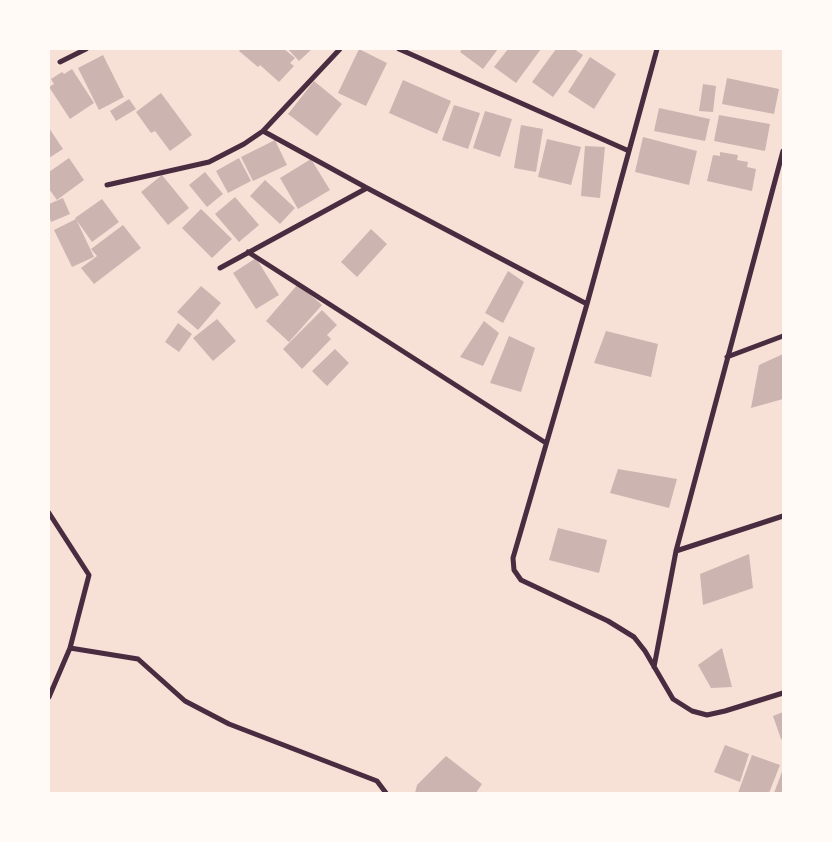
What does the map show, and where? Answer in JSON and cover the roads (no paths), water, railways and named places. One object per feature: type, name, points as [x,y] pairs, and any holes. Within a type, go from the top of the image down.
[{"type":"street","points":[[60,62],[86,49]]},
{"type":"street","points":[[107,185],[208,162],[244,144],[263,131],[340,49]]},
{"type":"street","points":[[399,49],[629,151]]},
{"type":"street","points":[[657,49],[587,304],[513,558],[514,570],[521,580],[608,621],[634,637],[646,651],[674,699],[692,711],[707,715],[783,693]]},
{"type":"street","points":[[263,131],[587,304]]},
{"type":"street","points":[[654,667],[676,551],[783,151]]},
{"type":"street","points":[[220,268],[367,188]]},
{"type":"street","points":[[248,252],[546,443]]},
{"type":"street","points":[[727,357],[783,336]]},
{"type":"street","points":[[49,514],[89,575],[70,648],[49,697]]},
{"type":"street","points":[[676,551],[783,516]]},
{"type":"street","points":[[70,648],[138,659],[185,701],[229,724],[377,781],[386,793]]}]
